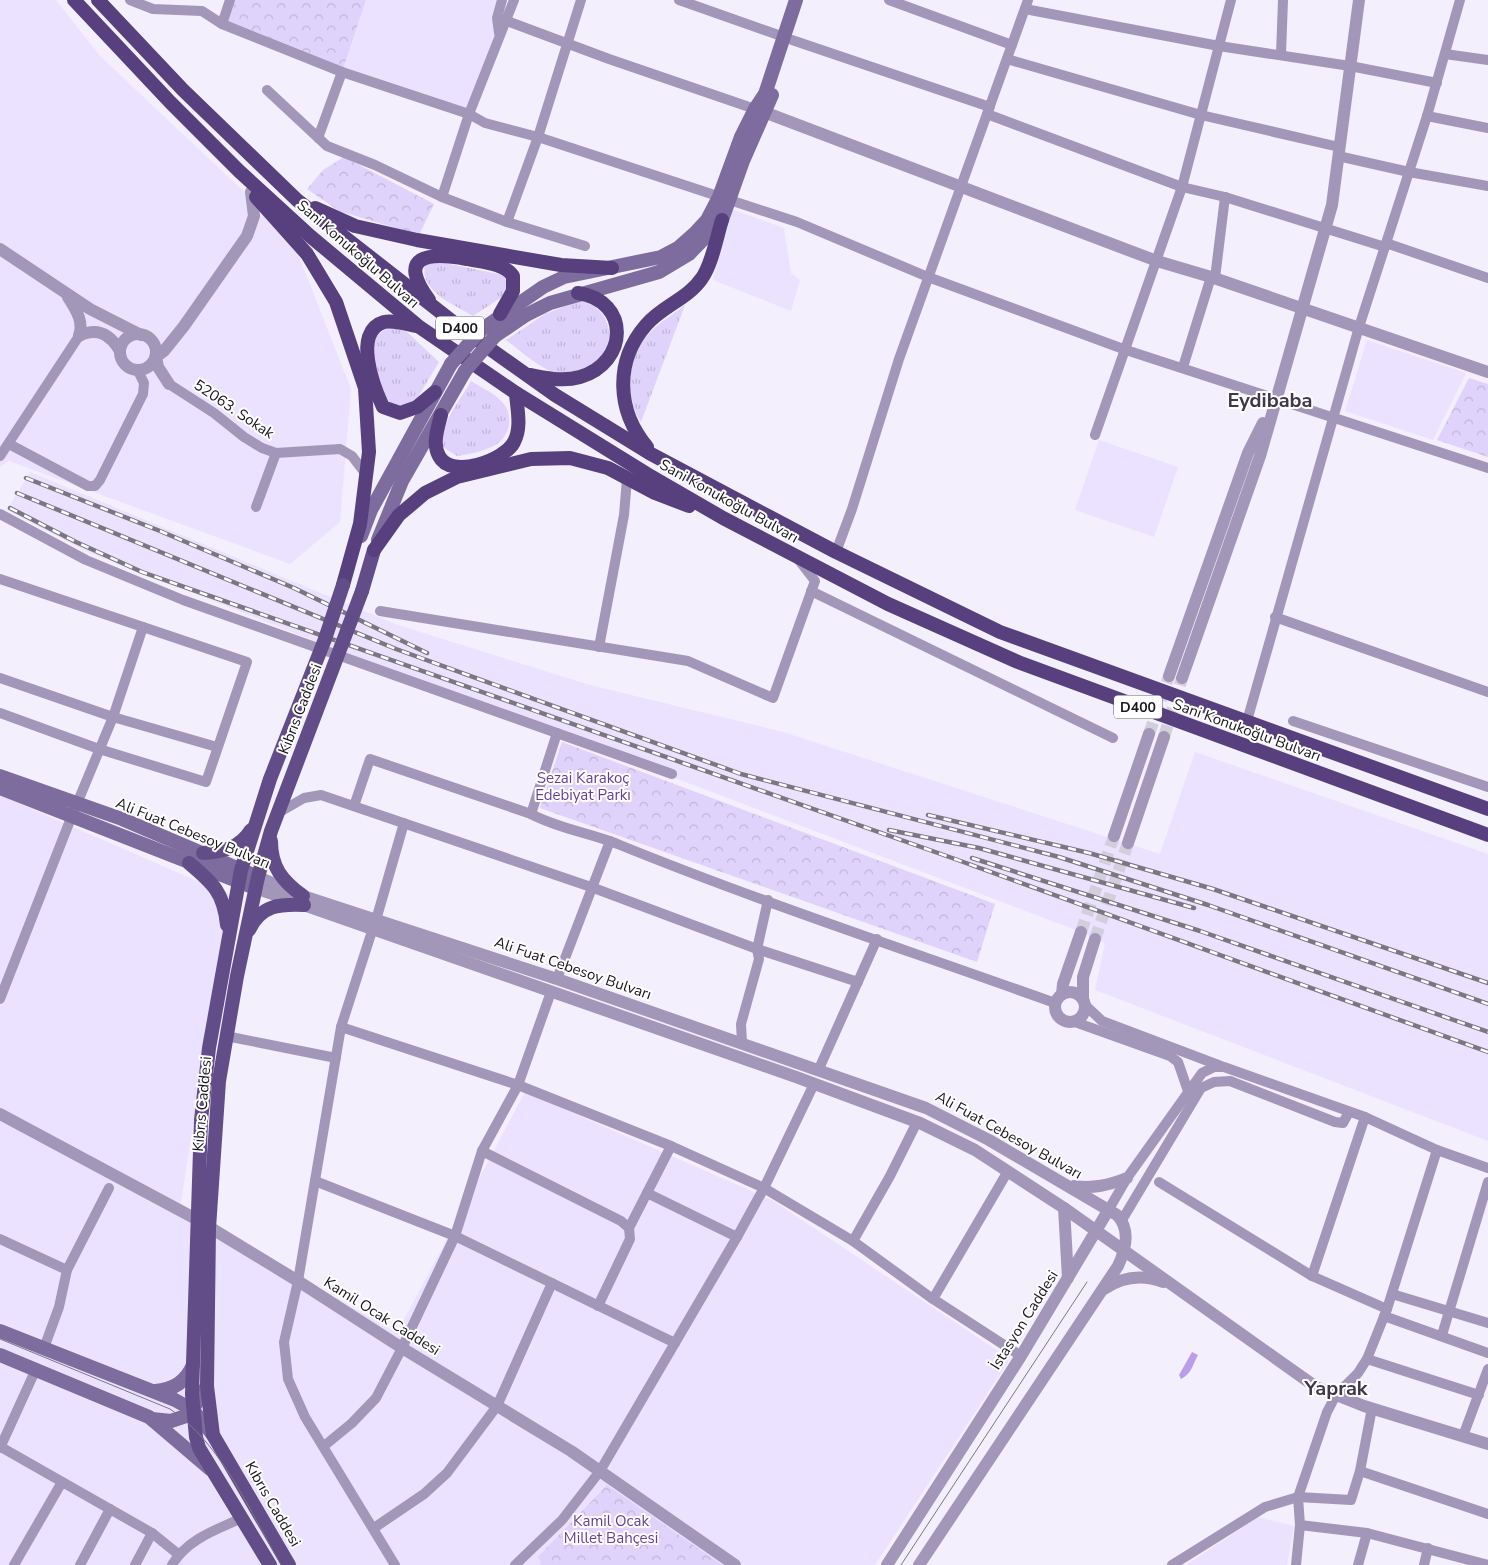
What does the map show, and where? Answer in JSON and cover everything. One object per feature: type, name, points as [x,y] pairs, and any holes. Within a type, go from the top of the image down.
[{"type":"highway","name":"Sani Konukoğlu Bulvarı","points":[[74,0],[170,102],[239,171],[310,236],[418,326],[516,393],[723,518],[888,604],[1018,662],[1488,835]]},
{"type":"highway","name":"Sani Konukoğlu Bulvarı","points":[[98,0],[183,90],[297,200],[439,312],[526,375],[654,456],[836,552],[1000,632],[1488,809]]},
{"type":"highway","points":[[239,171],[251,192],[307,254],[336,302],[365,388],[368,452],[360,524],[343,585]]},
{"type":"highway","points":[[297,200],[355,226],[417,240],[561,265],[612,268]]},
{"type":"highway","points":[[654,456],[634,431],[622,384],[625,364],[647,324],[691,291],[703,277],[722,220]]},
{"type":"highway","points":[[439,312],[416,280],[415,271],[418,263],[428,256],[445,255],[487,263],[510,272],[513,276],[512,291],[500,314]]},
{"type":"highway","points":[[526,375],[555,380],[571,379],[594,371],[607,360],[618,337],[614,316],[602,302],[591,295],[578,293]]},
{"type":"highway","points":[[418,326],[393,321],[383,322],[368,337],[374,388],[383,407],[400,413],[417,407],[436,392]]},
{"type":"highway","points":[[441,415],[436,440],[438,456],[442,462],[450,467],[468,467],[503,454],[515,441],[519,425],[516,393]]},
{"type":"highway","points":[[374,550],[399,515],[425,493],[457,477],[531,459],[570,458],[608,468],[655,493],[723,518]]},
{"type":"main road","points":[[788,38],[796,0]]},
{"type":"main road","points":[[270,1565],[210,1469],[196,1436],[193,1410],[196,1219],[203,1082],[240,876],[255,823],[371,510],[451,364],[481,330],[500,314],[543,287],[564,277],[660,257],[678,248],[707,220],[723,198],[760,111],[788,38],[806,0]]},
{"type":"main road","points":[[374,550],[402,481],[465,371],[495,336],[534,311],[578,293],[659,272],[689,254],[722,220],[723,198]]},
{"type":"main road","name":"Kıbrıs Caddesi","points":[[289,1565],[213,1435],[207,1386],[209,1228],[219,1081],[243,944],[271,831],[362,591],[374,550]]},
{"type":"main road","name":"Ali Fuat Cebesoy Bulvarı","points":[[0,776],[122,819],[203,853],[240,876],[257,882]]},
{"type":"main road","points":[[0,788],[71,818],[189,863],[240,876]]},
{"type":"main road","points":[[203,853],[228,850],[246,838],[255,823]]},
{"type":"main road","points":[[271,831],[271,856],[274,865],[280,876],[303,900]]},
{"type":"main road","points":[[189,863],[218,890],[225,906],[229,941]]},
{"type":"main road","points":[[243,944],[258,915],[269,906],[303,900]]},
{"type":"main road","points":[[0,1331],[155,1391],[193,1410],[213,1435]]},
{"type":"main road","points":[[0,1355],[149,1417],[171,1421],[184,1418],[193,1410],[207,1386]]},
{"type":"main road","points":[[155,1391],[168,1389],[180,1384],[193,1365]]},
{"type":"main road","points":[[149,1417],[210,1469]]},
{"type":"street","points":[[130,0],[153,9],[202,12],[222,24],[342,72],[469,114],[485,124],[538,137],[797,222],[928,277],[1126,350],[1488,468]]},
{"type":"street","points":[[198,0],[202,12]]},
{"type":"street","points":[[222,24],[230,0]]},
{"type":"street","points":[[499,33],[497,18],[502,0]]},
{"type":"street","points":[[442,197],[469,114],[499,33],[514,0]]},
{"type":"street","points":[[507,222],[538,137],[580,0]]},
{"type":"street","points":[[679,0],[988,110],[1182,187],[1326,227],[1488,278]]},
{"type":"street","points":[[889,0],[1012,45]]},
{"type":"street","points":[[1095,435],[1158,261],[1182,187],[1231,0]]},
{"type":"street","points":[[1281,54],[1283,0]]},
{"type":"street","points":[[1182,678],[1260,456],[1275,398],[1304,308],[1332,205],[1359,0]]},
{"type":"street","points":[[1246,721],[1332,417],[1427,116],[1460,0]]},
{"type":"street","points":[[836,552],[852,509],[899,359],[1027,5],[1219,46],[1281,54],[1437,83]]},
{"type":"street","points":[[506,21],[760,111],[1158,261],[1304,308],[1488,372]]},
{"type":"street","points":[[1445,54],[1488,60]]},
{"type":"street","points":[[1007,59],[1409,172],[1488,186]]},
{"type":"street","points":[[318,138],[342,72]]},
{"type":"street","points":[[267,90],[327,146],[442,197],[507,222],[585,246]]},
{"type":"street","points":[[1427,116],[1488,128]]},
{"type":"street","points":[[138,371],[149,367],[156,357],[164,351],[248,236],[254,216],[251,192]]},
{"type":"street","points":[[1182,367],[1213,278],[1225,198]]},
{"type":"street","points":[[0,249],[90,309],[144,336],[155,345],[158,367],[169,384]]},
{"type":"street","points":[[0,456],[78,336],[80,331],[79,314],[66,294]]},
{"type":"street","points":[[120,351],[125,340],[135,334],[165,337],[184,326]]},
{"type":"street","points":[[78,336],[86,332],[105,334],[113,339],[127,367],[169,384]]},
{"type":"street","points":[[9,444],[88,486],[95,486],[100,480],[143,394],[144,383],[138,371]]},
{"type":"street","name":"52063. Sokak","points":[[169,384],[214,413],[244,437],[276,453],[340,450],[352,456],[365,473]]},
{"type":"street","points":[[1169,676],[1248,453],[1275,398]]},
{"type":"street","points":[[256,507],[276,453]]},
{"type":"street","points":[[598,647],[624,516],[626,479]]},
{"type":"street","points":[[0,514],[86,560],[183,600],[340,649],[672,774]]},
{"type":"street","points":[[380,611],[688,661],[773,698],[815,581],[798,558]]},
{"type":"street","points":[[0,579],[247,662],[206,782],[100,749],[0,713]]},
{"type":"street","points":[[811,591],[1113,738]]},
{"type":"street","points":[[1275,617],[1488,692]]},
{"type":"street","points":[[0,998],[3,985],[113,717],[143,627]]},
{"type":"street","points":[[0,678],[113,717],[217,747]]},
{"type":"street","points":[[1293,722],[1488,787]]},
{"type":"street","points":[[531,814],[557,732]]},
{"type":"street","points":[[1114,836],[1149,734]]},
{"type":"street","points":[[1128,843],[1164,737]]},
{"type":"street","points":[[354,806],[370,759],[531,814],[548,823],[610,841],[680,870],[877,939],[1059,998],[1072,992],[1102,1021],[1349,1112],[1437,1150],[1488,1168]]},
{"type":"street","points":[[278,813],[304,798],[321,795],[591,887],[757,948],[858,982]]},
{"type":"street","points":[[394,1565],[374,1528],[305,1417],[288,1379],[284,1342],[298,1281],[341,1027],[404,823]]},
{"type":"street","points":[[556,979],[610,841]]},
{"type":"street","name":"Ali Fuat Cebesoy Bulvarı","points":[[257,882],[374,924],[556,979],[742,1043],[816,1078],[926,1108],[989,1140],[1068,1185],[1109,1209],[1122,1220]]},
{"type":"street","points":[[742,1043],[741,1024],[759,959],[757,948],[768,900]]},
{"type":"street","points":[[374,924],[551,992],[816,1078],[917,1122],[975,1150],[1064,1208],[1299,1376],[1336,1396],[1488,1444]]},
{"type":"street","points":[[1081,932],[1055,1011],[1060,1019],[1075,1022],[1170,1056],[1178,1062],[1188,1091]]},
{"type":"street","points":[[515,1565],[562,1520],[600,1471],[737,1237],[764,1188],[816,1078],[877,939]]},
{"type":"street","points":[[1075,1022],[1083,1015],[1083,977],[1094,939]]},
{"type":"street","points":[[324,1446],[352,1423],[376,1398],[402,1348],[455,1236],[482,1151],[518,1085],[551,992]]},
{"type":"street","points":[[341,1027],[518,1085],[671,1146],[764,1188],[853,1241],[933,1299],[1021,1356]]},
{"type":"street","points":[[226,1036],[336,1058]]},
{"type":"street","name":"İstasyon Caddesi","points":[[887,1565],[1021,1356],[1127,1178],[1202,1073],[1214,1067],[1224,1067]]},
{"type":"street","points":[[919,1565],[1100,1292],[1125,1250],[1126,1235],[1122,1220],[1201,1088],[1214,1082],[1230,1082],[1335,1122],[1343,1123],[1349,1112]]},
{"type":"street","name":"Kamil Ocak Caddesi","points":[[0,1114],[196,1219],[298,1281],[600,1471],[735,1565]]},
{"type":"street","points":[[1312,1276],[1364,1118]]},
{"type":"street","points":[[853,1241],[890,1176],[917,1122]]},
{"type":"street","points":[[598,1306],[630,1239],[629,1228],[671,1146]]},
{"type":"street","points":[[1296,1565],[1300,1526],[1298,1497],[1327,1412],[1336,1396],[1358,1373],[1367,1359],[1386,1312],[1437,1150]]},
{"type":"street","points":[[482,1151],[621,1221],[629,1228]]},
{"type":"street","points":[[933,1299],[1008,1171]]},
{"type":"street","points":[[1068,1185],[1094,1188],[1110,1185],[1127,1178]]},
{"type":"street","points":[[315,1180],[455,1236],[675,1343]]},
{"type":"street","points":[[1159,1182],[1312,1276],[1386,1312],[1442,1336],[1488,1352]]},
{"type":"street","points":[[1442,1336],[1488,1182]]},
{"type":"street","points":[[44,1348],[59,1307],[67,1270],[109,1188]]},
{"type":"street","points":[[647,1193],[737,1237]]},
{"type":"street","points":[[1064,1208],[1068,1279]]},
{"type":"street","points":[[0,1239],[67,1270]]},
{"type":"street","points":[[1100,1292],[1123,1280],[1140,1276],[1154,1279],[1173,1287]]},
{"type":"street","points":[[374,1528],[424,1494],[447,1473],[497,1406],[552,1284]]},
{"type":"street","points":[[1392,1294],[1488,1323]]},
{"type":"street","points":[[1367,1359],[1479,1395]]},
{"type":"street","points":[[36,1369],[0,1448],[152,1533],[178,1554]]},
{"type":"street","points":[[1463,1436],[1488,1369]]},
{"type":"street","points":[[1172,1565],[1266,1507],[1298,1497],[1351,1500],[1360,1471],[1372,1408]]},
{"type":"street","points":[[1360,1471],[1488,1514]]},
{"type":"street","points":[[14,1565],[62,1482]]},
{"type":"street","points":[[80,1565],[110,1510]]},
{"type":"street","points":[[172,1565],[178,1554],[193,1541],[242,1518]]},
{"type":"street","points":[[1300,1526],[1366,1533],[1488,1565]]},
{"type":"street","points":[[135,1565],[152,1533]]},
{"type":"street","points":[[1358,1565],[1366,1533]]},
{"type":"street","points":[[1424,1565],[1428,1548]]},
{"type":"shaded area","points":[[0,0],[56,0],[100,56],[291,236],[351,389],[340,522],[290,564],[9,461],[0,467]]},
{"type":"shaded area","points":[[366,0],[502,0],[499,33],[469,114],[342,72]]},
{"type":"shaded area","points":[[731,209],[784,228],[791,273],[800,280],[791,311],[713,280]]},
{"type":"shaded area","points":[[1367,340],[1466,373],[1433,440],[1345,411]]},
{"type":"shaded area","points":[[1099,440],[1178,467],[1154,537],[1075,510]]},
{"type":"shaded area","points":[[30,472],[398,625],[590,685],[783,732],[1160,854],[1195,752],[1488,854],[1488,1141],[1095,990],[1105,943],[1081,932],[361,659],[88,552],[7,510]]},
{"type":"shaded area","points":[[0,795],[229,895],[180,1208],[397,1333],[525,1092],[772,1200],[1010,1359],[875,1565],[0,1565]]},
{"type":"shaded area","points":[[1192,1352],[1198,1355],[1190,1372],[1181,1379],[1179,1375]]},
{"type":"shaded area","points":[[1258,1517],[1294,1526],[1287,1565],[1186,1565]]},
{"type":"green space","points":[[230,0],[366,0],[342,72],[222,24]]},
{"type":"green space","points":[[344,157],[434,204],[419,235],[339,211],[307,189],[323,170]]},
{"type":"green space","points":[[430,262],[445,263],[503,275],[509,285],[505,295],[473,316],[448,302],[433,290],[427,282],[425,274],[425,264]]},
{"type":"green space","points":[[579,301],[590,304],[598,310],[605,318],[608,327],[607,347],[602,357],[593,366],[569,373],[554,372],[533,361],[506,340],[545,314]]},
{"type":"green space","points":[[685,305],[641,422],[633,404],[630,383],[636,353],[650,332]]},
{"type":"green space","points":[[392,326],[406,331],[439,362],[415,402],[396,407],[382,395],[372,345],[376,335]]},
{"type":"green space","points":[[1469,378],[1488,384],[1488,457],[1437,440]]},
{"type":"green space","points":[[471,381],[500,399],[508,413],[508,430],[497,444],[483,450],[457,456],[443,447],[444,430],[451,413]]},
{"type":"green space","name":"Sezai Karakoç Edebiyat Parkı","points":[[562,742],[995,904],[977,962],[540,808]]},
{"type":"green space","name":"Kamil Ocak Millet Bahçesi","points":[[607,1485],[722,1565],[540,1565],[541,1562],[538,1557]]},
{"type":"tunnel","points":[[1149,734],[1169,676]]},
{"type":"tunnel","points":[[1164,737],[1182,678]]},
{"type":"tunnel","points":[[1081,932],[1114,836]]},
{"type":"tunnel","points":[[1095,939],[1128,843]]},
{"type":"tram line","points":[[901,1565],[1087,1282]]},
{"type":"tram line","points":[[0,1339],[170,1409],[205,1441],[220,1460],[281,1565]]},
{"type":"railway","points":[[26,478],[160,531],[294,588],[427,653]]},
{"type":"railway","points":[[17,493],[396,649],[741,774],[1059,857],[1208,905],[1488,1004]]},
{"type":"railway","points":[[10,508],[76,542],[142,572],[955,859],[1488,1052]]},
{"type":"railway","points":[[928,815],[1089,853],[1213,889],[1488,983]]},
{"type":"railway","points":[[889,830],[979,848],[1194,908]]},
{"type":"railway","points":[[972,858],[1200,931],[1488,1032]]},
{"type":"district","name":"Eydibaba","points":[[1270,400]]},
{"type":"district","name":"Yaprak","points":[[1336,1388]]}]
